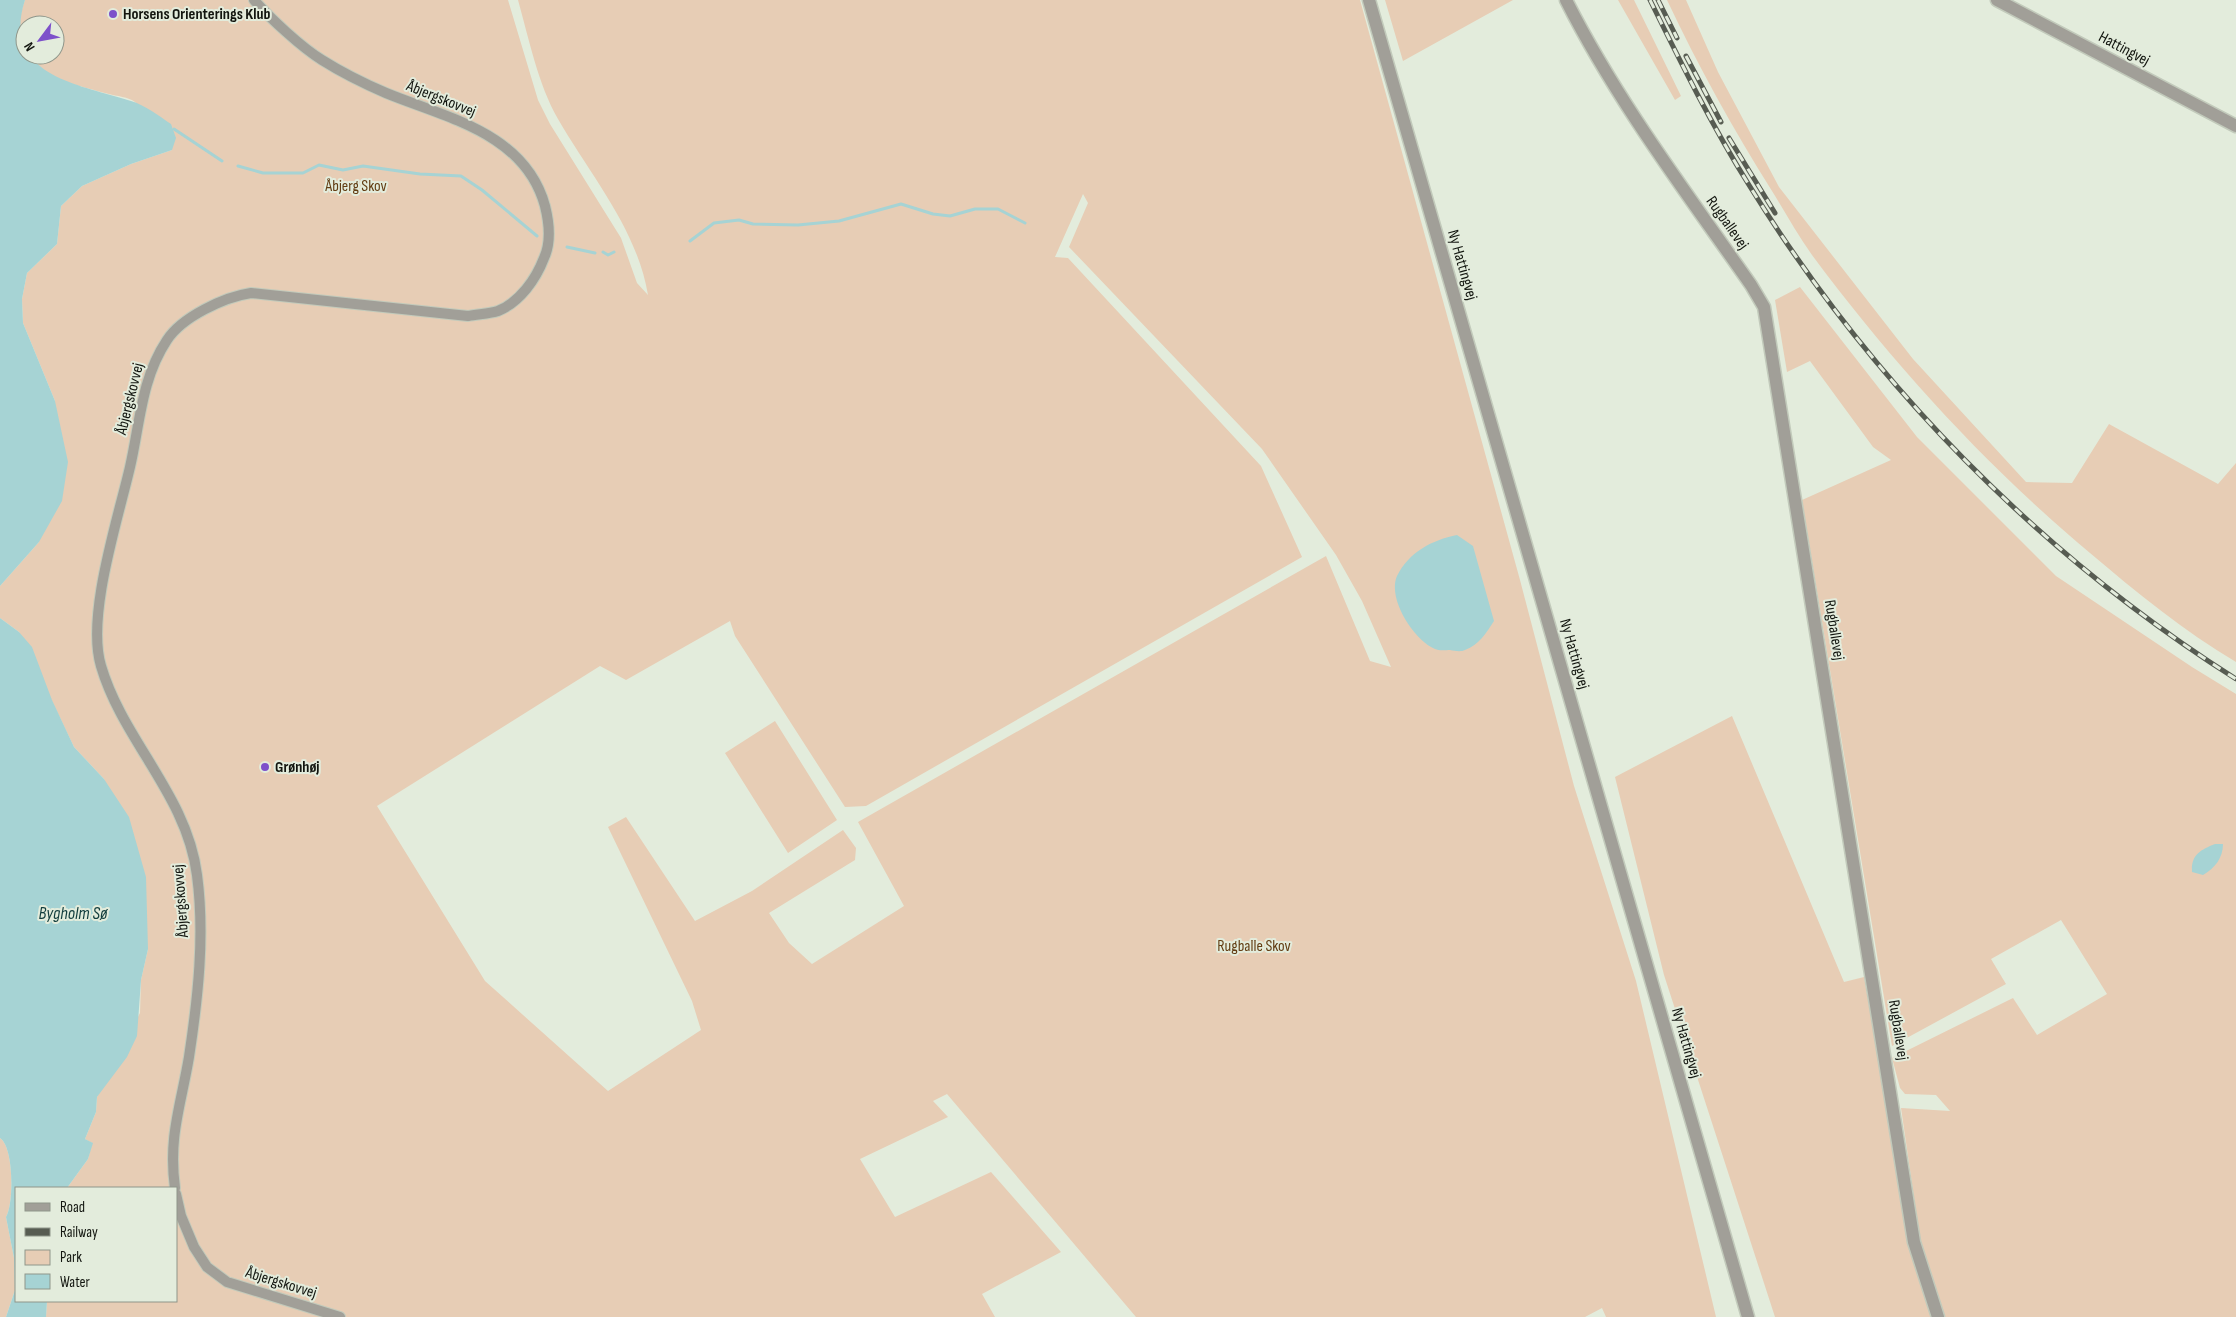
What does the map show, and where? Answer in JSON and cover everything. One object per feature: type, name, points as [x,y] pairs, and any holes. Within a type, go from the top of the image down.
[{"type":"street","name":"Åbjergskovvej","points":[[175,1187],[172,1166],[175,1118],[189,1059],[197,987],[201,918],[197,874],[186,828],[174,800],[115,699],[101,666],[97,640],[103,584],[145,388],[153,363],[168,338],[183,324],[210,307],[239,295],[251,293],[468,316],[498,310],[521,294],[536,277],[547,251],[548,219],[542,197],[528,170],[508,147],[461,120],[384,92],[321,60],[254,0]]},
{"type":"street","name":"Ny Hattingvej","points":[[1369,0],[1748,1317]]},
{"type":"street","name":"Rugballevej","points":[[1566,0],[1607,74],[1649,140],[1751,285],[1764,308],[1914,1242],[1938,1317]]},
{"type":"street","name":"Hattingvej","points":[[1997,0],[2236,126]]},
{"type":"street","name":"Åbjergskovvej","points":[[178,1203],[181,1216],[194,1247],[206,1267],[227,1282],[340,1317]]},
{"type":"green space","points":[[25,0],[508,0],[538,100],[550,124],[621,238],[637,283],[648,295],[634,248],[623,225],[551,105],[535,61],[518,0],[1360,0],[1520,580],[1574,786],[1636,981],[1716,1317],[1606,1317],[1602,1308],[1585,1317],[1136,1317],[947,1094],[933,1101],[948,1117],[860,1159],[895,1217],[991,1172],[1061,1252],[982,1294],[995,1317],[46,1317],[47,1302],[178,1302],[178,1187],[68,1187],[88,1159],[92,1143],[85,1139],[96,1112],[97,1097],[140,1013],[141,980],[148,949],[104,779],[74,747],[19,632],[0,618],[0,586],[39,542],[55,401],[23,323],[22,299],[27,273],[57,244],[61,206],[82,186],[131,164],[172,150],[144,111],[132,100],[72,84],[54,77],[36,65],[65,65],[65,15],[21,15]],"holes":[[[1083,194],[1088,203],[1069,247],[1262,449],[1336,555],[1362,601],[1391,667],[1370,661],[1326,556],[858,822],[904,906],[812,964],[789,943],[769,913],[855,860],[856,848],[843,830],[752,891],[695,921],[626,817],[608,827],[692,1001],[701,1030],[608,1091],[485,981],[377,806],[600,666],[626,680],[730,621],[735,636],[845,807],[866,806],[1302,557],[1261,466],[1068,258],[1055,257]]]},
{"type":"green space","points":[[1385,0],[1513,0],[1403,61]]},
{"type":"green space","points":[[1618,0],[1634,0],[1681,96],[1675,100]]},
{"type":"green space","points":[[1667,0],[1686,0],[1718,72],[1779,187],[1913,359],[2026,482],[2072,483],[2109,424],[2218,484],[2236,463],[2236,662],[2161,610],[2107,568],[2052,520],[1978,449],[1908,374],[1843,296],[1801,239],[1730,121]]},
{"type":"green space","points":[[1800,287],[1917,437],[2056,576],[2192,667],[2236,694],[2236,1317],[1945,1317],[1922,1252],[1901,1108],[1950,1111],[1936,1095],[1905,1094],[1900,1088],[1892,1058],[2013,998],[2037,1035],[2107,994],[2061,920],[1991,959],[2006,984],[1892,1046],[1802,500],[1891,460],[1873,447],[1810,361],[1787,372],[1775,300]]},
{"type":"green space","points":[[1732,716],[1844,982],[1864,977],[1911,1249],[1934,1317],[1775,1317],[1664,975],[1615,777]]},
{"type":"green space","points":[[775,721],[837,820],[788,853],[725,753]]},
{"type":"green space","points":[[0,1138],[5,1143],[10,1164],[11,1189],[9,1210],[6,1217],[14,1258],[15,1290],[6,1317],[0,1317]]},
{"type":"water","points":[[0,0],[25,0],[22,15],[15,15],[15,65],[39,65],[70,82],[136,103],[171,124],[176,138],[172,150],[131,164],[82,186],[61,206],[57,244],[27,273],[22,299],[23,323],[55,401],[68,462],[62,501],[39,542],[0,586]]},
{"type":"water","points":[[1457,535],[1473,546],[1494,621],[1482,638],[1470,648],[1463,651],[1438,650],[1419,637],[1404,618],[1396,596],[1395,585],[1397,576],[1402,568],[1422,548],[1439,540]]},
{"type":"water","name":"Bygholm Sø","points":[[0,618],[19,632],[32,647],[52,700],[74,747],[104,779],[129,817],[146,877],[148,949],[141,980],[137,1036],[127,1057],[97,1097],[96,1112],[85,1139],[93,1143],[88,1159],[68,1187],[15,1187],[15,1290],[14,1258],[6,1217],[9,1210],[11,1189],[10,1164],[5,1143],[0,1138]]},
{"type":"water","points":[[2215,844],[2223,844],[2222,854],[2215,866],[2203,875],[2192,872],[2195,857]]},
{"type":"water","name":"Bygholm Sø","points":[[15,1290],[15,1302],[47,1302],[46,1317],[6,1317]]},
{"type":"waterway","points":[[174,129],[222,161]]},
{"type":"waterway","points":[[238,166],[263,173],[303,173],[319,165],[343,170],[363,166],[420,174],[461,176],[482,190],[537,236]]},
{"type":"waterway","points":[[690,241],[714,223],[739,220],[753,224],[798,225],[839,221],[901,204],[933,214],[950,216],[975,209],[998,209],[1025,223]]},
{"type":"waterway","points":[[567,247],[595,253]]},
{"type":"waterway","points":[[603,252],[608,255],[614,252]]},
{"type":"railway","points":[[1650,0],[1685,71],[1749,185],[1797,258],[1849,329],[1905,396],[1965,460],[2028,520],[2094,577],[2164,630],[2236,679]]},
{"type":"railway","points":[[1658,0],[1677,38]]},
{"type":"railway","points":[[1686,56],[1721,122]]},
{"type":"railway","points":[[1729,138],[1775,213]]},
{"type":"place","name":"Horsens Orienterings Klub","points":[[113,14]]},
{"type":"place","name":"Grønhøj","points":[[265,767]]},
{"type":"park label","name":"Åbjerg Skov","points":[[356,186]]},
{"type":"park label","name":"Rugballe Skov","points":[[1254,946]]}]
